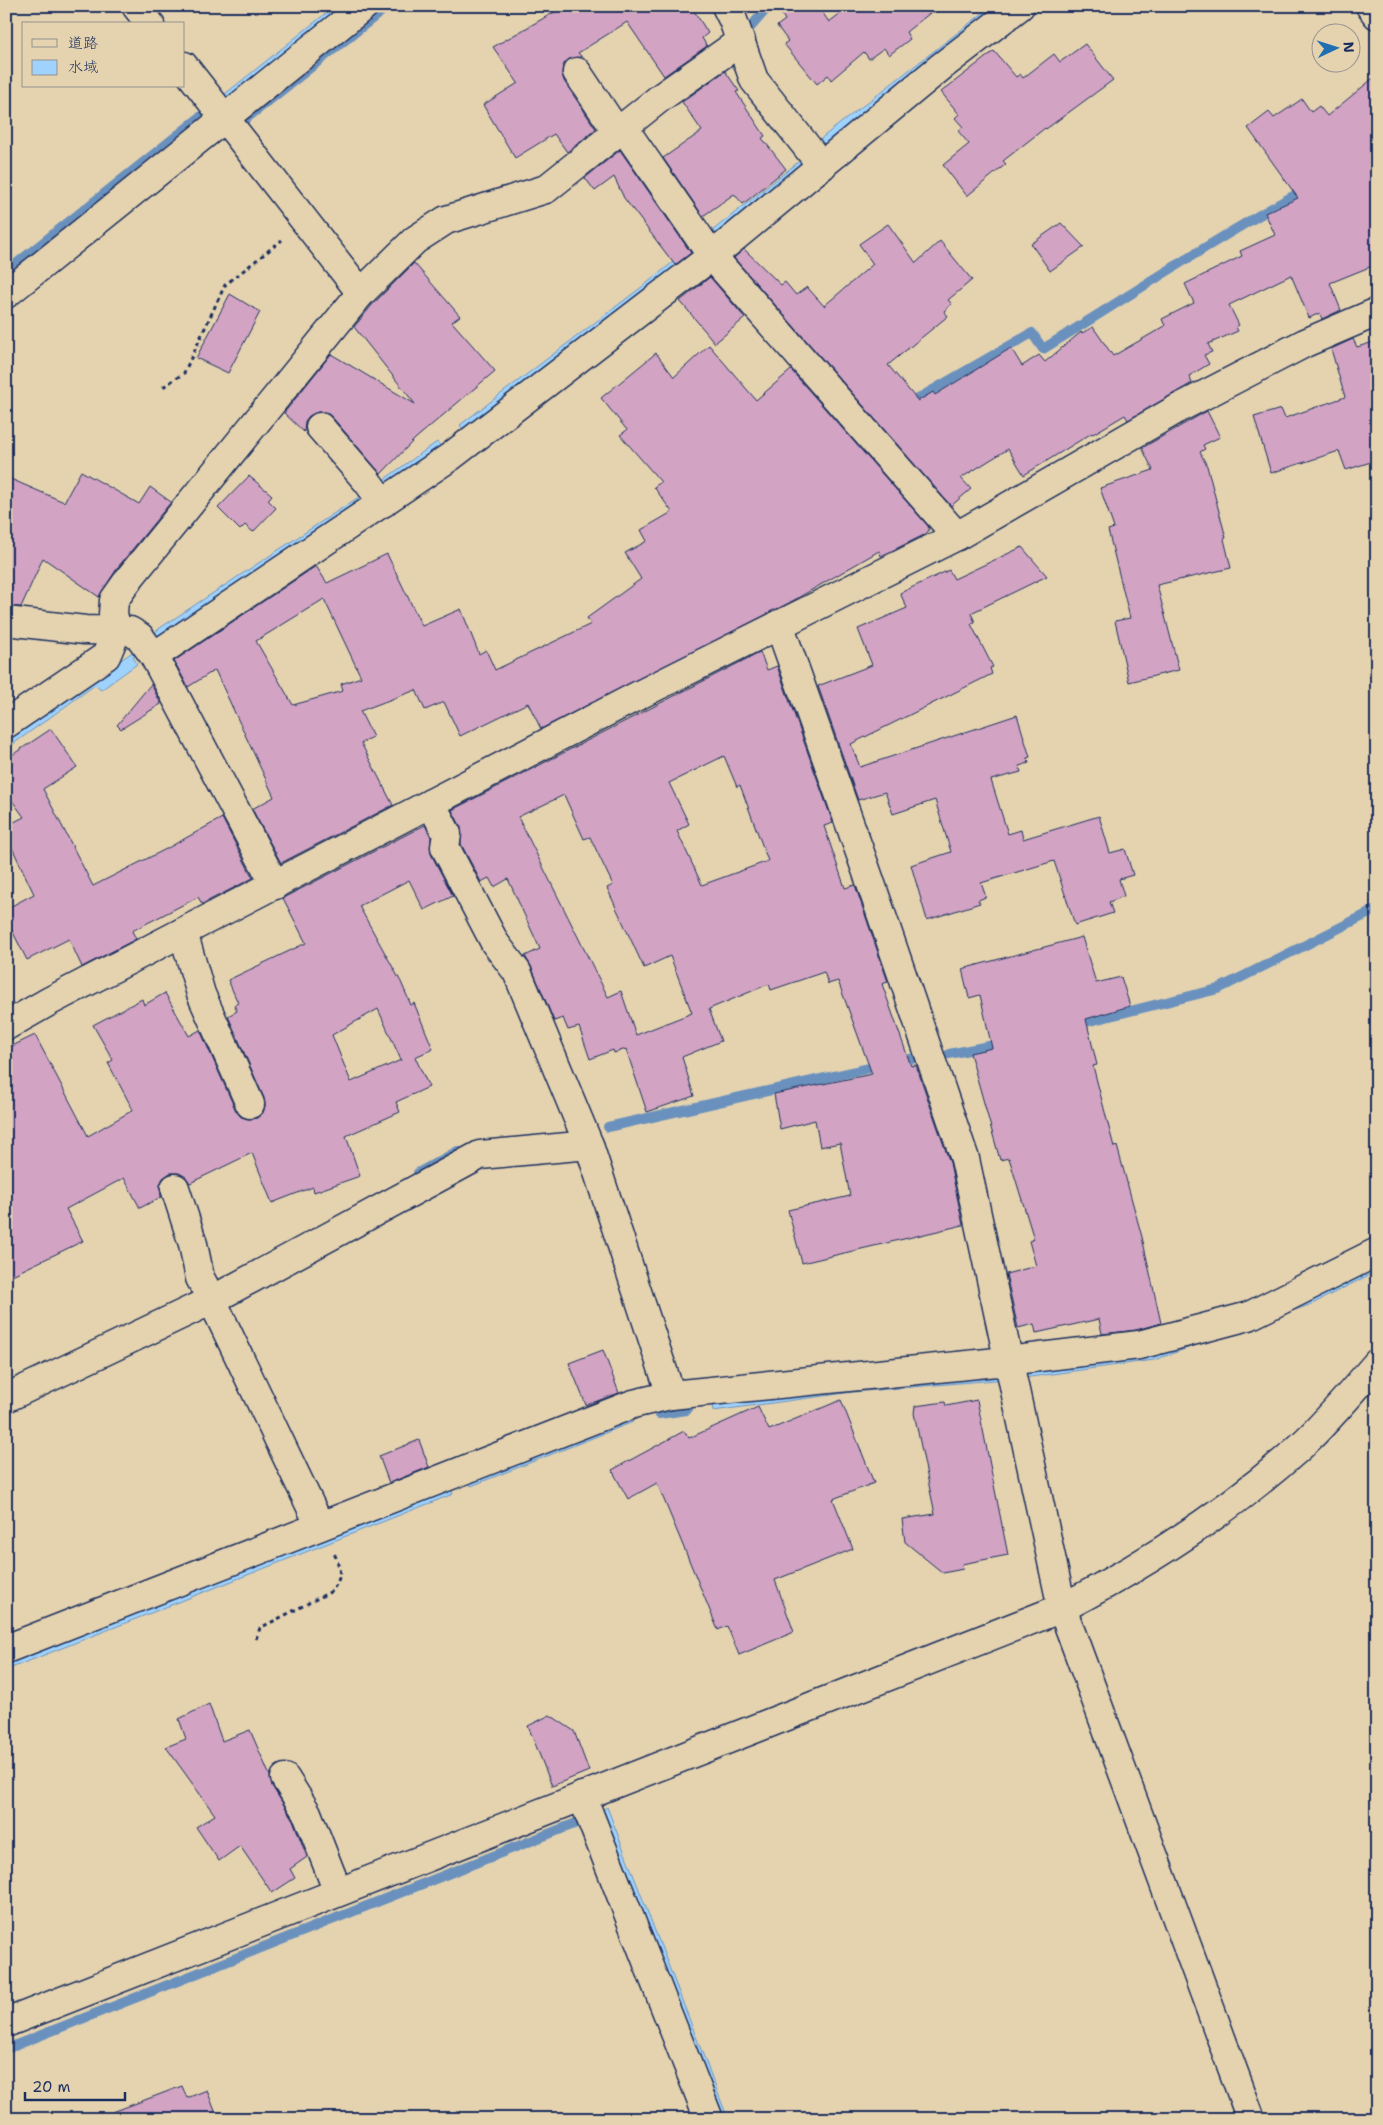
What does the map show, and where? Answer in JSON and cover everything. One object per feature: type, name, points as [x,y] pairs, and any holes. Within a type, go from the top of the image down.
[{"type":"street","points":[[136,6],[148,22]]},
{"type":"street","points":[[6,294],[364,6]]},
{"type":"street","points":[[726,6],[741,41],[754,80],[814,156]]},
{"type":"street","points":[[6,724],[106,656],[137,641],[376,493],[450,457],[814,156],[942,66],[1020,6]]},
{"type":"street","points":[[1370,6],[1377,15]]},
{"type":"street","points":[[275,885],[137,641],[113,614],[114,600],[131,576],[361,293],[425,232],[446,220],[546,189],[660,98],[741,41]]},
{"type":"street","points":[[185,67],[225,117],[236,135],[305,224],[361,293]]},
{"type":"street","points":[[577,72],[705,247],[957,536]]},
{"type":"street","points":[[6,1026],[431,802],[778,624],[957,536],[1179,408],[1305,343],[1377,312]]},
{"type":"street","points":[[320,427],[376,493]]},
{"type":"street","points":[[6,621],[85,630],[137,641]]},
{"type":"street","points":[[778,624],[869,878],[965,1159],[1007,1361],[1062,1608],[1251,2119]]},
{"type":"street","points":[[431,802],[447,834],[445,847],[495,943],[517,972],[588,1145],[671,1395]]},
{"type":"street","points":[[183,932],[202,994],[250,1104]]},
{"type":"street","points":[[6,1398],[212,1300],[480,1155],[588,1145]]},
{"type":"street","points":[[175,1188],[193,1244],[200,1278],[325,1536]]},
{"type":"street","points":[[6,1649],[325,1536],[633,1404],[671,1395],[1007,1361],[1139,1344],[1249,1316],[1377,1252]]},
{"type":"street","points":[[6,2023],[1062,1608],[1162,1551],[1238,1498],[1300,1446],[1377,1363]]},
{"type":"street","points":[[285,1778],[307,1813],[338,1892]]},
{"type":"street","points":[[582,1796],[709,2119]]},
{"type":"path","points":[[163,387],[184,373],[225,285],[246,267],[305,224]]},
{"type":"path","points":[[256,1639],[260,1628],[330,1592],[338,1584],[341,1568],[325,1536]]},
{"type":"water","points":[[335,6],[344,6],[223,102],[220,98]]},
{"type":"water","points":[[992,6],[1009,6],[600,328],[464,431],[460,425],[647,283],[797,163],[824,136]]},
{"type":"water","points":[[437,442],[443,448],[133,657],[137,664],[101,690],[95,685],[6,749],[6,740],[131,653],[160,628],[362,495]]},
{"type":"water","points":[[1377,1263],[1377,1271],[1312,1304],[1154,1360],[1030,1377],[853,1392],[713,1411],[712,1403],[1038,1369]]},
{"type":"water","points":[[629,1415],[633,1422],[471,1486],[468,1479]]},
{"type":"water","points":[[450,1486],[453,1494],[6,1670],[6,1662]]},
{"type":"water","points":[[607,1807],[728,2119],[722,2119],[603,1810]]},
{"type":"building","points":[[565,6],[691,6],[708,33],[702,38],[707,46],[664,76],[627,22],[578,53],[582,57],[569,59],[563,66],[564,81],[596,129],[567,152],[554,134],[515,158],[483,105],[518,83],[493,47]]},
{"type":"building","points":[[777,6],[818,6],[829,22],[850,6],[939,6],[906,32],[910,39],[889,55],[884,48],[869,59],[864,52],[831,80],[828,75],[817,84],[784,44],[788,41],[777,26],[785,20]]},
{"type":"building","points":[[1085,44],[1113,80],[1045,128],[1003,161],[1006,164],[967,196],[943,165],[969,144],[958,131],[963,127],[955,118],[959,114],[941,92],[994,51],[1016,77],[1020,74],[1023,78],[1054,54],[1060,62]]},
{"type":"building","points":[[725,71],[739,91],[736,92],[765,136],[762,138],[786,169],[743,204],[734,194],[703,216],[663,158],[702,131],[682,102]]},
{"type":"building","points":[[1377,75],[1377,264],[1330,283],[1341,310],[1322,319],[1320,313],[1309,318],[1291,275],[1229,305],[1239,325],[1236,327],[1238,331],[1208,344],[1212,352],[1204,355],[1209,364],[1189,376],[1192,383],[1128,420],[1125,415],[1092,433],[1024,475],[1008,449],[961,478],[971,489],[951,506],[734,258],[744,249],[781,285],[785,282],[796,295],[807,287],[824,306],[873,264],[859,244],[888,224],[916,263],[940,241],[972,280],[948,300],[952,304],[944,311],[948,316],[888,365],[918,401],[933,392],[935,395],[1011,348],[1022,366],[1039,355],[1045,362],[1081,332],[1093,327],[1113,356],[1165,326],[1162,319],[1194,303],[1185,284],[1242,256],[1240,251],[1275,235],[1265,213],[1298,198],[1248,128],[1269,112],[1274,118],[1302,99],[1311,112],[1319,106],[1327,116]]},
{"type":"building","points":[[620,150],[691,253],[675,265],[624,198],[614,177],[595,191],[585,178]]},
{"type":"building","points":[[1061,223],[1084,247],[1050,271],[1031,244]]},
{"type":"building","points":[[414,263],[460,316],[452,322],[495,371],[415,439],[381,474],[326,412],[318,412],[309,416],[305,421],[304,432],[284,413],[331,354],[415,404],[354,327],[373,304]]},
{"type":"building","points":[[710,277],[745,318],[715,343],[680,301]]},
{"type":"building","points":[[230,294],[260,312],[228,373],[196,358]]},
{"type":"building","points":[[1353,339],[1357,347],[1377,341],[1377,460],[1346,470],[1339,451],[1271,473],[1254,417],[1281,409],[1285,418],[1345,397],[1331,349]]},
{"type":"building","points":[[709,345],[756,400],[791,370],[928,526],[929,530],[926,534],[881,556],[879,551],[789,603],[541,729],[528,703],[460,736],[444,702],[425,710],[416,690],[360,711],[373,737],[361,743],[393,805],[281,863],[252,809],[274,797],[215,670],[188,687],[174,661],[316,566],[327,583],[387,554],[422,626],[461,609],[479,654],[486,650],[495,670],[591,624],[587,618],[641,579],[625,553],[647,541],[641,530],[672,512],[654,487],[661,482],[620,435],[627,430],[601,398],[656,353],[674,377]],"holes":[[[324,599],[361,677],[341,684],[343,691],[293,705],[256,641]]]},
{"type":"building","points":[[1207,411],[1220,437],[1203,445],[1205,449],[1200,452],[1207,466],[1226,538],[1224,539],[1231,568],[1157,585],[1179,670],[1129,682],[1115,621],[1130,618],[1108,530],[1114,528],[1100,488],[1153,470],[1142,448]]},
{"type":"building","points":[[81,471],[139,504],[150,487],[171,502],[118,567],[99,597],[43,558],[21,607],[6,606],[6,477],[64,502]]},
{"type":"building","points":[[249,476],[272,495],[268,500],[276,508],[253,532],[245,525],[240,530],[218,508]]},
{"type":"building","points":[[1022,547],[1047,576],[971,613],[975,622],[971,624],[993,667],[990,668],[992,674],[851,744],[860,767],[1017,715],[1030,757],[1027,758],[1029,763],[1019,766],[1021,772],[991,780],[1008,834],[1021,830],[1023,839],[1099,816],[1110,853],[1125,849],[1133,875],[1119,879],[1124,896],[1109,902],[1113,913],[1075,925],[1054,861],[981,883],[986,897],[978,900],[980,903],[927,920],[911,865],[951,852],[935,800],[893,814],[885,792],[858,800],[818,686],[872,665],[858,629],[907,608],[900,593],[949,570],[954,579]]},
{"type":"building","points":[[760,652],[767,670],[777,666],[833,823],[824,826],[845,888],[855,885],[888,982],[882,984],[911,1066],[916,1065],[950,1163],[963,1225],[802,1263],[788,1210],[850,1196],[840,1143],[820,1147],[815,1120],[780,1129],[774,1094],[872,1074],[838,981],[828,984],[824,972],[771,990],[769,984],[709,1009],[721,1041],[682,1057],[694,1096],[647,1112],[626,1049],[614,1053],[613,1050],[590,1059],[579,1027],[568,1030],[563,1018],[554,1021],[525,956],[540,949],[508,879],[494,887],[489,878],[481,882],[461,844],[461,827],[452,810]],"holes":[[[724,756],[737,787],[740,785],[768,861],[702,885],[677,831],[689,824],[669,783]],[[564,795],[584,839],[590,837],[613,885],[607,888],[644,968],[670,956],[692,1013],[636,1035],[621,991],[608,997],[518,817]]]},
{"type":"building","points":[[151,684],[161,704],[121,729],[117,725]]},
{"type":"building","points":[[51,729],[77,767],[43,789],[93,886],[222,818],[253,878],[202,904],[198,897],[132,931],[136,939],[82,967],[69,939],[27,960],[6,919],[6,909],[34,894],[6,835],[6,826],[24,817],[6,792],[6,759]]},
{"type":"building","points":[[425,825],[431,837],[431,854],[453,896],[424,910],[409,880],[359,906],[401,982],[411,1005],[414,1003],[433,1049],[415,1057],[429,1087],[396,1102],[400,1112],[346,1136],[360,1176],[314,1192],[313,1187],[272,1203],[252,1153],[190,1183],[186,1177],[179,1173],[170,1173],[163,1178],[160,1184],[161,1197],[140,1208],[124,1178],[66,1209],[83,1241],[6,1278],[6,1049],[35,1035],[88,1136],[133,1110],[108,1063],[113,1060],[93,1025],[142,999],[144,1005],[165,993],[189,1036],[200,1030],[236,1111],[241,1117],[248,1119],[257,1118],[263,1113],[265,1106],[264,1098],[228,1016],[237,1011],[234,1005],[238,1003],[228,980],[306,943],[283,898]],"holes":[[[378,1009],[401,1060],[351,1082],[332,1035]]]},
{"type":"building","points":[[1082,937],[1096,983],[1121,977],[1130,1006],[1086,1019],[1097,1065],[1093,1066],[1114,1147],[1117,1146],[1142,1237],[1161,1323],[1136,1330],[1102,1334],[1099,1319],[1036,1333],[1034,1324],[1018,1328],[1006,1274],[1036,1266],[1029,1241],[1034,1239],[1009,1158],[1000,1160],[970,1053],[992,1048],[980,995],[969,998],[962,969]]},
{"type":"building","points":[[603,1350],[619,1393],[586,1405],[569,1363]]},
{"type":"building","points":[[841,1400],[874,1483],[833,1499],[853,1549],[775,1580],[794,1632],[739,1655],[727,1626],[718,1630],[657,1483],[628,1499],[612,1470],[684,1431],[689,1438],[758,1407],[769,1430]]},
{"type":"building","points":[[977,1400],[1008,1555],[962,1564],[963,1569],[943,1573],[905,1542],[902,1519],[935,1514],[914,1413],[915,1406],[945,1402],[946,1406]]},
{"type":"building","points":[[419,1440],[429,1467],[389,1483],[379,1456]]},
{"type":"building","points":[[209,1704],[222,1741],[250,1730],[270,1776],[272,1786],[293,1820],[307,1857],[290,1869],[295,1878],[272,1893],[240,1846],[219,1861],[196,1827],[215,1815],[166,1747],[186,1739],[179,1719]]},
{"type":"building","points":[[550,1715],[574,1731],[589,1771],[552,1786],[528,1726]]},
{"type":"building","points":[[182,2086],[187,2098],[207,2090],[218,2119],[102,2119],[102,2116]]},
{"type":"waterway","points":[[238,125],[388,6]]},
{"type":"waterway","points":[[749,29],[769,6]]},
{"type":"waterway","points":[[6,272],[208,111]]},
{"type":"waterway","points":[[905,406],[1032,333],[1043,349],[1207,246],[1308,188]]},
{"type":"waterway","points":[[1074,1025],[1218,989],[1377,909]]},
{"type":"waterway","points":[[949,1054],[1004,1043]]},
{"type":"waterway","points":[[897,1062],[919,1057]]},
{"type":"waterway","points":[[608,1127],[883,1065]]},
{"type":"waterway","points":[[418,1173],[458,1151]]},
{"type":"waterway","points":[[659,1414],[687,1410]]},
{"type":"waterway","points":[[6,2049],[584,1820]]}]
